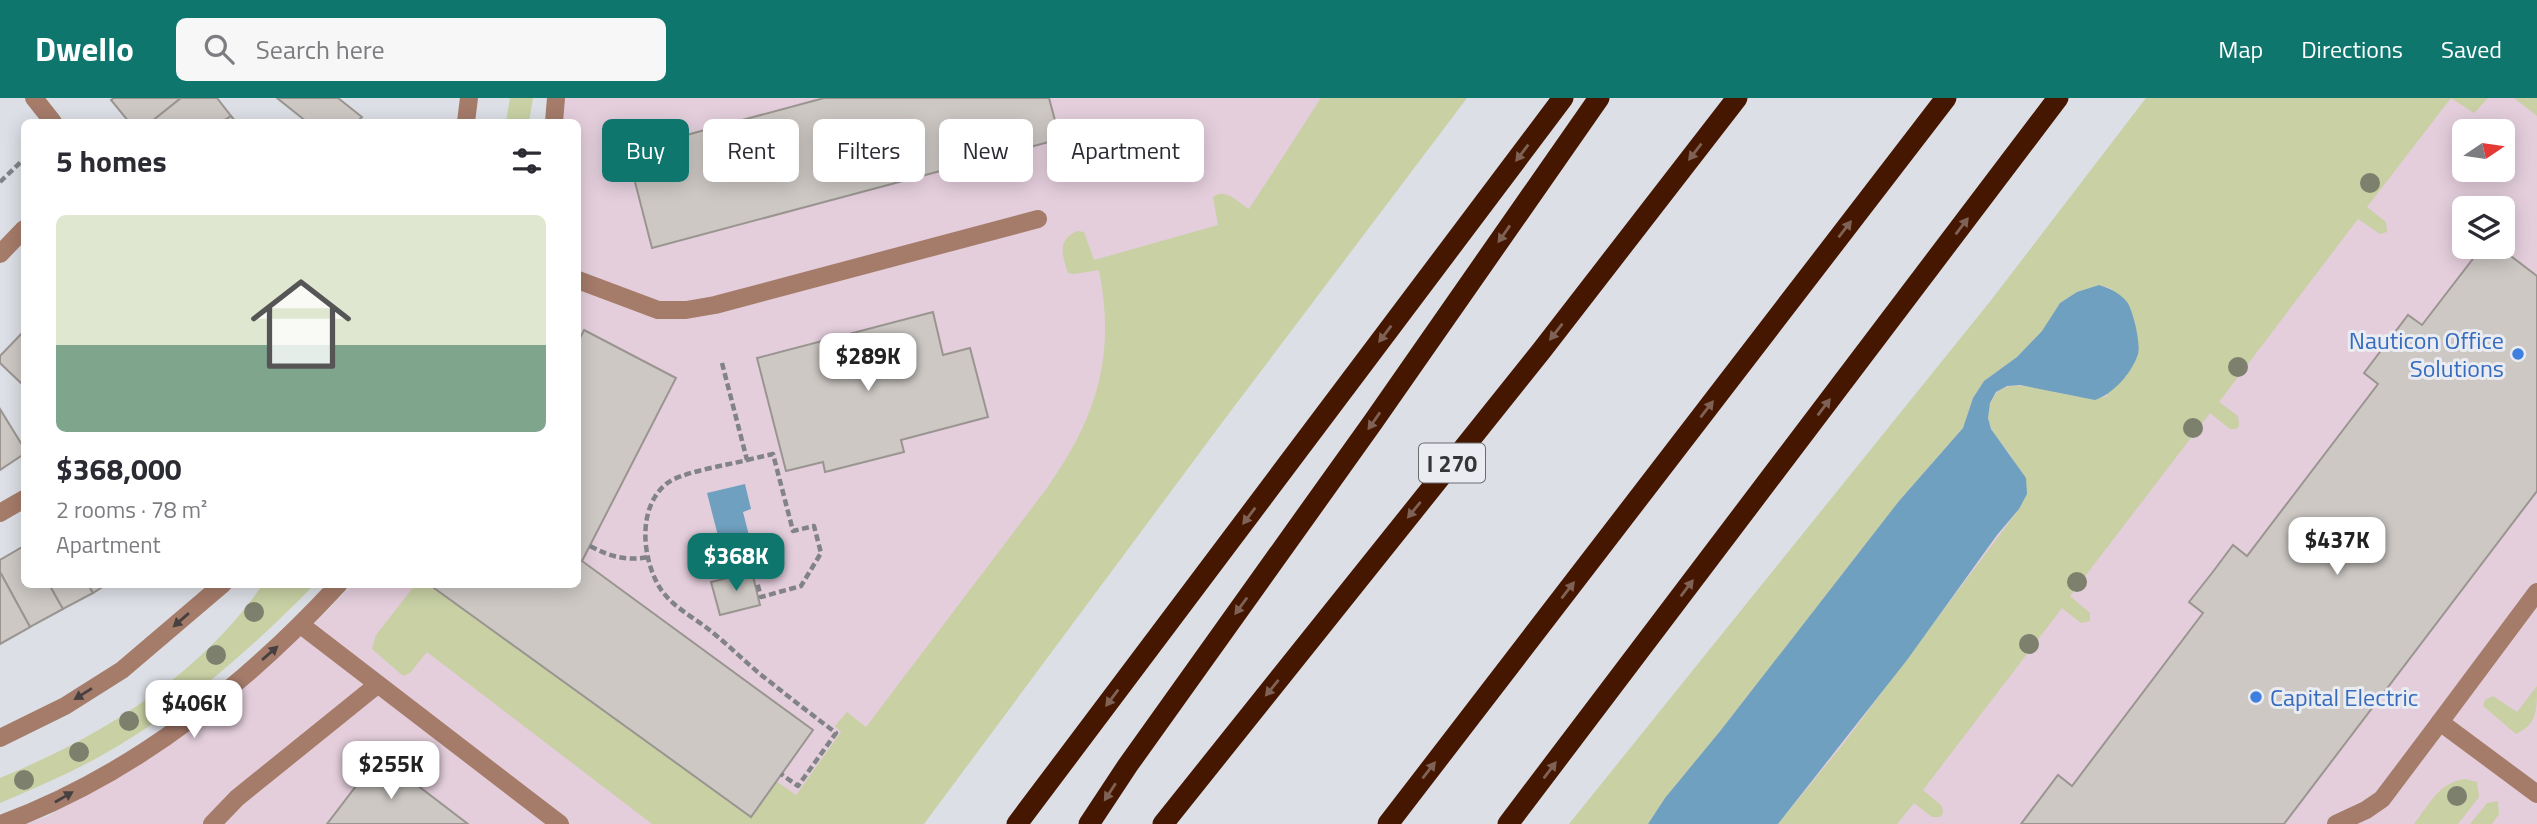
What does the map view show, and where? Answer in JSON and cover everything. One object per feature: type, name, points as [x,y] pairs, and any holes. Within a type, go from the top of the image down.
[{"type":"highway","points":[[1017,824],[1563,98]]},
{"type":"highway","points":[[1088,824],[1599,98]]},
{"type":"highway","name":"I 270","points":[[1163,824],[1542,351],[1737,98]]},
{"type":"highway","points":[[1388,824],[1946,98]]},
{"type":"highway","points":[[1508,824],[2059,98]]},
{"type":"street","points":[[34,98],[51,119]]},
{"type":"street","points":[[467,119],[469,98]]},
{"type":"street","points":[[554,119],[556,98]]},
{"type":"street","points":[[581,281],[658,310],[686,310],[715,305],[1038,219]]},
{"type":"street","points":[[0,254],[21,232]]},
{"type":"street","points":[[0,513],[21,501]]},
{"type":"street","points":[[0,738],[65,706],[122,670],[218,588]]},
{"type":"street","points":[[1,824],[45,808],[144,751],[207,708],[301,625],[336,588]]},
{"type":"street","points":[[2336,824],[2382,799],[2537,592]]},
{"type":"street","points":[[301,625],[560,824]]},
{"type":"street","points":[[212,824],[237,799],[377,685]]},
{"type":"street","points":[[2440,722],[2537,794]]},
{"type":"path","points":[[0,182],[21,162]]},
{"type":"path","points":[[722,363],[747,460]]},
{"type":"path","points":[[757,582],[761,597],[802,586],[821,553],[814,526],[793,531],[773,454],[667,483],[649,508],[646,526],[652,571],[661,590],[767,680],[836,733],[798,786],[781,774]]},
{"type":"path","points":[[590,546],[614,557],[649,557]]},
{"type":"shaded area","points":[[564,98],[1345,98],[822,824],[25,824],[48,816],[167,747],[227,701],[349,588],[581,588],[581,119],[561,119]]},
{"type":"shaded area","points":[[2154,98],[2537,98],[2537,824],[1583,824]]},
{"type":"green space","points":[[510,98],[533,98],[530,119],[506,119]]},
{"type":"green space","points":[[1321,98],[1467,98],[924,824],[652,824],[427,652],[410,673],[403,676],[372,649],[376,635],[413,588],[441,588],[751,816],[776,781],[796,795],[841,732],[835,726],[847,712],[866,727],[1047,488],[1079,436],[1098,385],[1103,358],[1104,301],[1099,270],[1068,273],[1063,254],[1066,239],[1077,231],[1084,232],[1094,260],[1218,225],[1213,197],[1218,194],[1227,195],[1249,209]]},
{"type":"green space","points":[[2146,98],[2451,98],[2367,207],[2386,222],[2387,232],[2380,234],[2358,219],[2219,402],[2238,416],[2239,426],[2230,429],[2210,413],[2070,596],[2090,613],[2090,621],[2081,623],[2062,608],[1923,790],[1942,806],[1943,813],[1940,817],[1932,817],[1914,803],[1897,824],[1778,824],[1844,743],[2019,509],[2016,465],[1989,423],[1990,405],[1995,395],[2004,388],[2016,386],[2079,397],[2107,396],[2112,289],[2099,285],[2077,292],[2060,303],[2042,331],[2017,357],[1984,381],[1973,398],[1963,428],[1899,501],[1665,798],[1648,824],[1569,824],[1992,299]]},
{"type":"green space","points":[[2451,98],[2488,98],[2474,113]]},
{"type":"green space","points":[[2514,98],[2537,98],[2537,116]]},
{"type":"green space","points":[[260,588],[311,588],[239,657],[156,722],[85,764],[0,803],[0,778],[75,743],[146,700],[179,675],[238,617]]},
{"type":"green space","points":[[2537,686],[2537,703],[2532,721],[2516,734],[2483,706],[2485,700],[2493,696],[2517,712]]},
{"type":"green space","points":[[2465,779],[2477,782],[2479,797],[2458,824],[2414,824],[2441,790]]},
{"type":"green space","points":[[2498,801],[2499,814],[2492,824],[2470,824],[2487,803]]},
{"type":"water","points":[[2099,285],[2121,296],[2132,312],[2139,349],[2131,368],[2115,388],[2095,400],[2020,385],[2007,386],[1996,392],[1990,403],[1988,418],[1991,429],[2026,478],[2027,494],[2019,509],[1997,535],[1907,660],[1778,824],[1648,824],[1665,798],[1899,501],[1963,428],[1973,398],[1984,381],[2017,357],[2042,331],[2060,303],[2077,292]]},
{"type":"water","points":[[745,484],[751,509],[743,512],[755,559],[726,567],[707,493]]},
{"type":"building","points":[[181,98],[155,119],[127,119],[111,100]]},
{"type":"building","points":[[181,98],[217,98],[231,116],[226,119],[155,119]]},
{"type":"building","points":[[277,98],[338,98],[362,117],[360,119],[303,119]]},
{"type":"building","points":[[824,98],[1049,98],[1055,119],[1047,119],[1047,142],[1033,146],[1033,119],[939,119],[939,171],[925,175],[925,119],[813,119],[813,182],[899,182],[652,248],[635,182],[689,182],[689,134],[703,131],[703,182],[799,182],[799,119],[746,119]]},
{"type":"building","points":[[2473,259],[2515,259],[2537,276],[2537,491],[2284,824],[2021,824],[2058,775],[2072,786],[2203,613],[2189,602],[2233,545],[2247,556],[2378,384],[2364,373],[2408,315],[2422,325]]},
{"type":"building","points":[[933,312],[943,355],[970,348],[988,417],[901,440],[904,452],[825,472],[823,462],[786,471],[757,358]]},
{"type":"building","points":[[584,330],[676,378],[582,561],[813,730],[751,817],[434,588],[581,588],[581,336]]},
{"type":"building","points":[[21,334],[21,383],[0,363],[0,356]]},
{"type":"building","points":[[0,409],[21,443],[21,456],[0,470]]},
{"type":"building","points":[[21,548],[21,588],[51,588],[63,609],[30,627],[0,572],[0,560]]},
{"type":"building","points":[[0,572],[30,627],[0,644]]},
{"type":"building","points":[[752,572],[760,605],[720,615],[711,582]]},
{"type":"building","points":[[51,588],[90,588],[93,593],[63,609]]},
{"type":"building","points":[[379,756],[468,824],[327,824]]},
{"type":"place","name":"Nauticon Office Solutions","points":[[2518,354]]},
{"type":"place","name":"Capital Electric","points":[[2256,697]]}]
